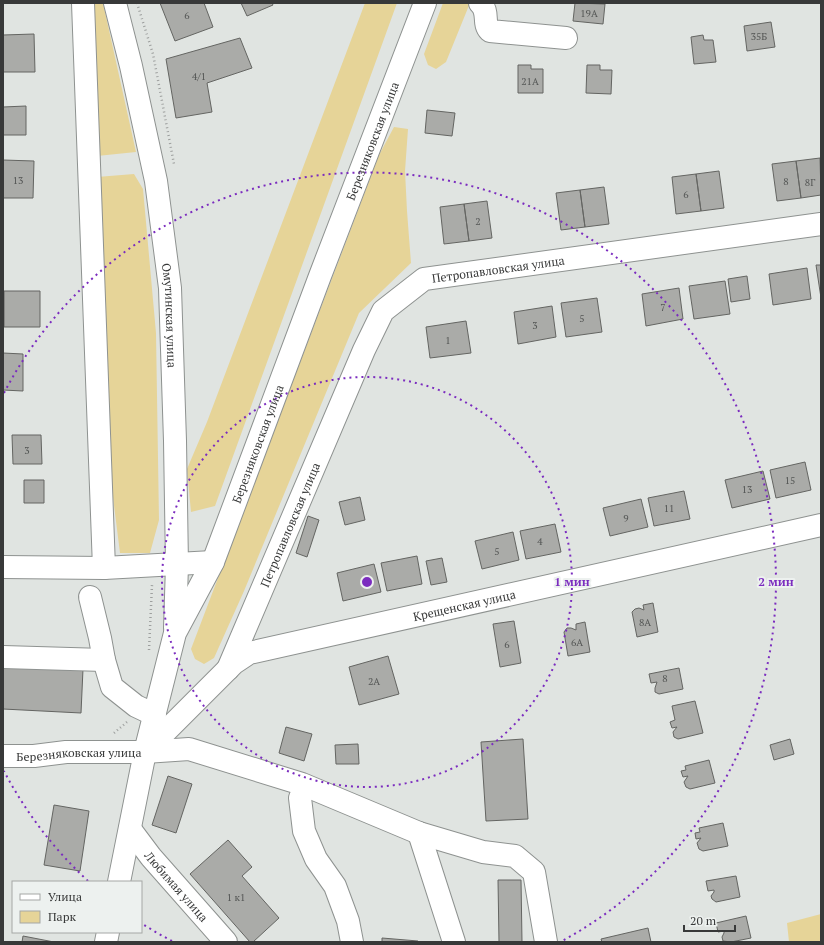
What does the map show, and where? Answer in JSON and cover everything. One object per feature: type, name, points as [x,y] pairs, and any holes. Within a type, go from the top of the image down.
[{"type":"street","points":[[83,3],[104,568]]},
{"type":"street","name":"Омутинская улица","points":[[115,3],[131,66],[156,181],[170,288],[177,565],[175,633]]},
{"type":"street","name":"Березняковская улица","points":[[3,756],[34,756],[66,752],[145,752],[175,633],[214,562],[320,276],[424,3]]},
{"type":"street","points":[[480,3],[485,9],[486,25],[490,30],[566,38]]},
{"type":"street","name":"Петропавловская улица","points":[[228,669],[364,350],[383,311],[424,279],[821,224]]},
{"type":"street","name":"Крещенская улица","points":[[145,752],[234,663],[249,653],[821,525]]},
{"type":"street","points":[[3,567],[104,568],[214,562]]},
{"type":"street","points":[[90,597],[104,660],[112,687],[136,706],[154,715]]},
{"type":"street","points":[[3,657],[104,660]]},
{"type":"street","points":[[119,881],[145,752],[189,749],[305,786],[419,833],[483,852],[516,856],[534,872],[546,942]]},
{"type":"street","points":[[305,786],[300,798],[304,831],[316,859],[335,886],[348,921],[352,942]]},
{"type":"street","name":"Любимая улица","points":[[130,829],[152,857],[226,942]]},
{"type":"street","points":[[419,833],[454,942]]},
{"type":"green space","points":[[91,3],[103,3],[136,152],[97,156]]},
{"type":"green space","points":[[365,3],[397,3],[215,506],[191,512],[187,469],[207,422]]},
{"type":"green space","points":[[443,3],[470,3],[446,62],[436,69],[428,65],[424,54]]},
{"type":"green space","points":[[394,127],[408,129],[405,171],[411,263],[359,313],[244,591],[214,658],[204,664],[195,659],[191,649],[379,155]]},
{"type":"green space","points":[[134,174],[143,189],[156,333],[159,520],[150,553],[120,553],[104,426],[97,177]]},
{"type":"green space","points":[[821,914],[821,942],[789,942],[787,923]]},
{"type":"building","points":[[160,3],[204,3],[213,27],[175,41]]},
{"type":"building","points":[[241,3],[272,3],[273,5],[247,16]]},
{"type":"building","points":[[575,3],[605,4],[603,24],[573,21]]},
{"type":"building","points":[[771,22],[775,47],[747,51],[744,26]]},
{"type":"building","points":[[34,34],[35,72],[3,72],[3,35]]},
{"type":"building","points":[[703,35],[704,40],[713,40],[716,62],[694,64],[691,37]]},
{"type":"building","points":[[240,38],[252,68],[207,83],[212,112],[176,118],[166,59]]},
{"type":"building","points":[[518,65],[531,65],[531,69],[543,69],[543,93],[518,93]]},
{"type":"building","points":[[587,65],[600,65],[600,70],[612,70],[611,94],[586,93]]},
{"type":"building","points":[[26,106],[26,135],[3,135],[3,107]]},
{"type":"building","points":[[427,110],[455,113],[452,136],[425,133]]},
{"type":"building","points":[[820,158],[821,195],[801,198],[796,161]]},
{"type":"building","points":[[3,160],[34,161],[33,198],[3,198]]},
{"type":"building","points":[[796,161],[801,198],[777,201],[772,164]]},
{"type":"building","points":[[719,171],[724,208],[701,211],[696,174]]},
{"type":"building","points":[[696,174],[701,211],[676,214],[672,177]]},
{"type":"building","points":[[604,187],[609,224],[585,227],[580,190]]},
{"type":"building","points":[[580,190],[585,227],[561,230],[556,193]]},
{"type":"building","points":[[487,201],[492,238],[469,241],[464,204]]},
{"type":"building","points":[[464,204],[469,241],[444,244],[440,207]]},
{"type":"building","points":[[816,265],[821,265],[821,298]]},
{"type":"building","points":[[807,268],[811,299],[773,305],[769,274]]},
{"type":"building","points":[[747,276],[750,299],[731,302],[728,279]]},
{"type":"building","points":[[725,281],[730,314],[694,319],[689,286]]},
{"type":"building","points":[[679,288],[683,319],[646,326],[642,294]]},
{"type":"building","points":[[4,291],[40,291],[40,327],[4,327]]},
{"type":"building","points":[[597,298],[602,332],[566,337],[561,303]]},
{"type":"building","points":[[552,306],[556,337],[518,344],[514,312]]},
{"type":"building","points":[[466,321],[471,353],[430,358],[426,327]]},
{"type":"building","points":[[3,353],[23,354],[23,391],[3,390]]},
{"type":"building","points":[[12,435],[41,435],[42,464],[13,464]]},
{"type":"building","points":[[805,462],[811,490],[776,498],[770,470]]},
{"type":"building","points":[[763,471],[770,499],[732,508],[725,480]]},
{"type":"building","points":[[24,480],[44,480],[44,503],[24,503]]},
{"type":"building","points":[[684,491],[690,519],[654,526],[648,498]]},
{"type":"building","points":[[360,497],[365,520],[345,525],[339,502]]},
{"type":"building","points":[[641,499],[648,527],[610,536],[603,508]]},
{"type":"building","points":[[308,516],[319,520],[307,557],[296,553]]},
{"type":"building","points":[[555,524],[561,552],[526,559],[520,531]]},
{"type":"building","points":[[513,532],[519,560],[482,569],[475,541]]},
{"type":"building","points":[[417,556],[422,584],[387,591],[381,563]]},
{"type":"building","points":[[442,558],[447,582],[431,585],[426,561]]},
{"type":"building","points":[[374,564],[381,592],[343,601],[337,573]]},
{"type":"building","points":[[653,603],[658,632],[637,637],[632,612],[639,608],[644,610],[643,605]]},
{"type":"building","points":[[514,621],[521,663],[500,667],[493,624]]},
{"type":"building","points":[[585,622],[590,652],[568,656],[564,632],[567,628],[576,630],[576,624]]},
{"type":"building","points":[[388,656],[399,694],[359,705],[349,667]]},
{"type":"building","points":[[3,664],[83,669],[81,713],[3,709]]},
{"type":"building","points":[[679,668],[683,689],[659,694],[655,692],[657,682],[651,683],[649,674]]},
{"type":"building","points":[[695,701],[703,733],[678,739],[674,737],[673,732],[677,727],[672,728],[670,722],[675,720],[672,706]]},
{"type":"building","points":[[286,727],[312,734],[304,761],[279,753]]},
{"type":"building","points":[[523,739],[528,819],[486,821],[481,742]]},
{"type":"building","points":[[790,739],[794,754],[774,760],[770,745]]},
{"type":"building","points":[[358,744],[359,764],[336,764],[335,745]]},
{"type":"building","points":[[709,760],[715,783],[690,789],[686,787],[684,782],[688,776],[683,777],[681,771],[686,770],[685,766]]},
{"type":"building","points":[[168,776],[192,784],[176,833],[152,825]]},
{"type":"building","points":[[54,805],[89,811],[80,871],[44,865]]},
{"type":"building","points":[[723,823],[728,846],[703,851],[699,849],[697,843],[701,838],[696,839],[695,833],[700,832],[699,828]]},
{"type":"building","points":[[228,840],[252,867],[242,876],[279,918],[253,942],[250,942],[190,874]]},
{"type":"building","points":[[736,876],[740,897],[716,902],[712,899],[711,896],[714,890],[708,891],[706,881]]},
{"type":"building","points":[[498,880],[521,880],[522,942],[499,942]]},
{"type":"building","points":[[746,916],[751,938],[731,942],[723,941],[722,937],[724,931],[718,932],[716,923]]},
{"type":"building","points":[[648,928],[651,942],[602,942],[601,939]]},
{"type":"building","points":[[23,936],[54,942],[22,942]]},
{"type":"building","points":[[382,938],[418,941],[418,942],[382,942]]}]
